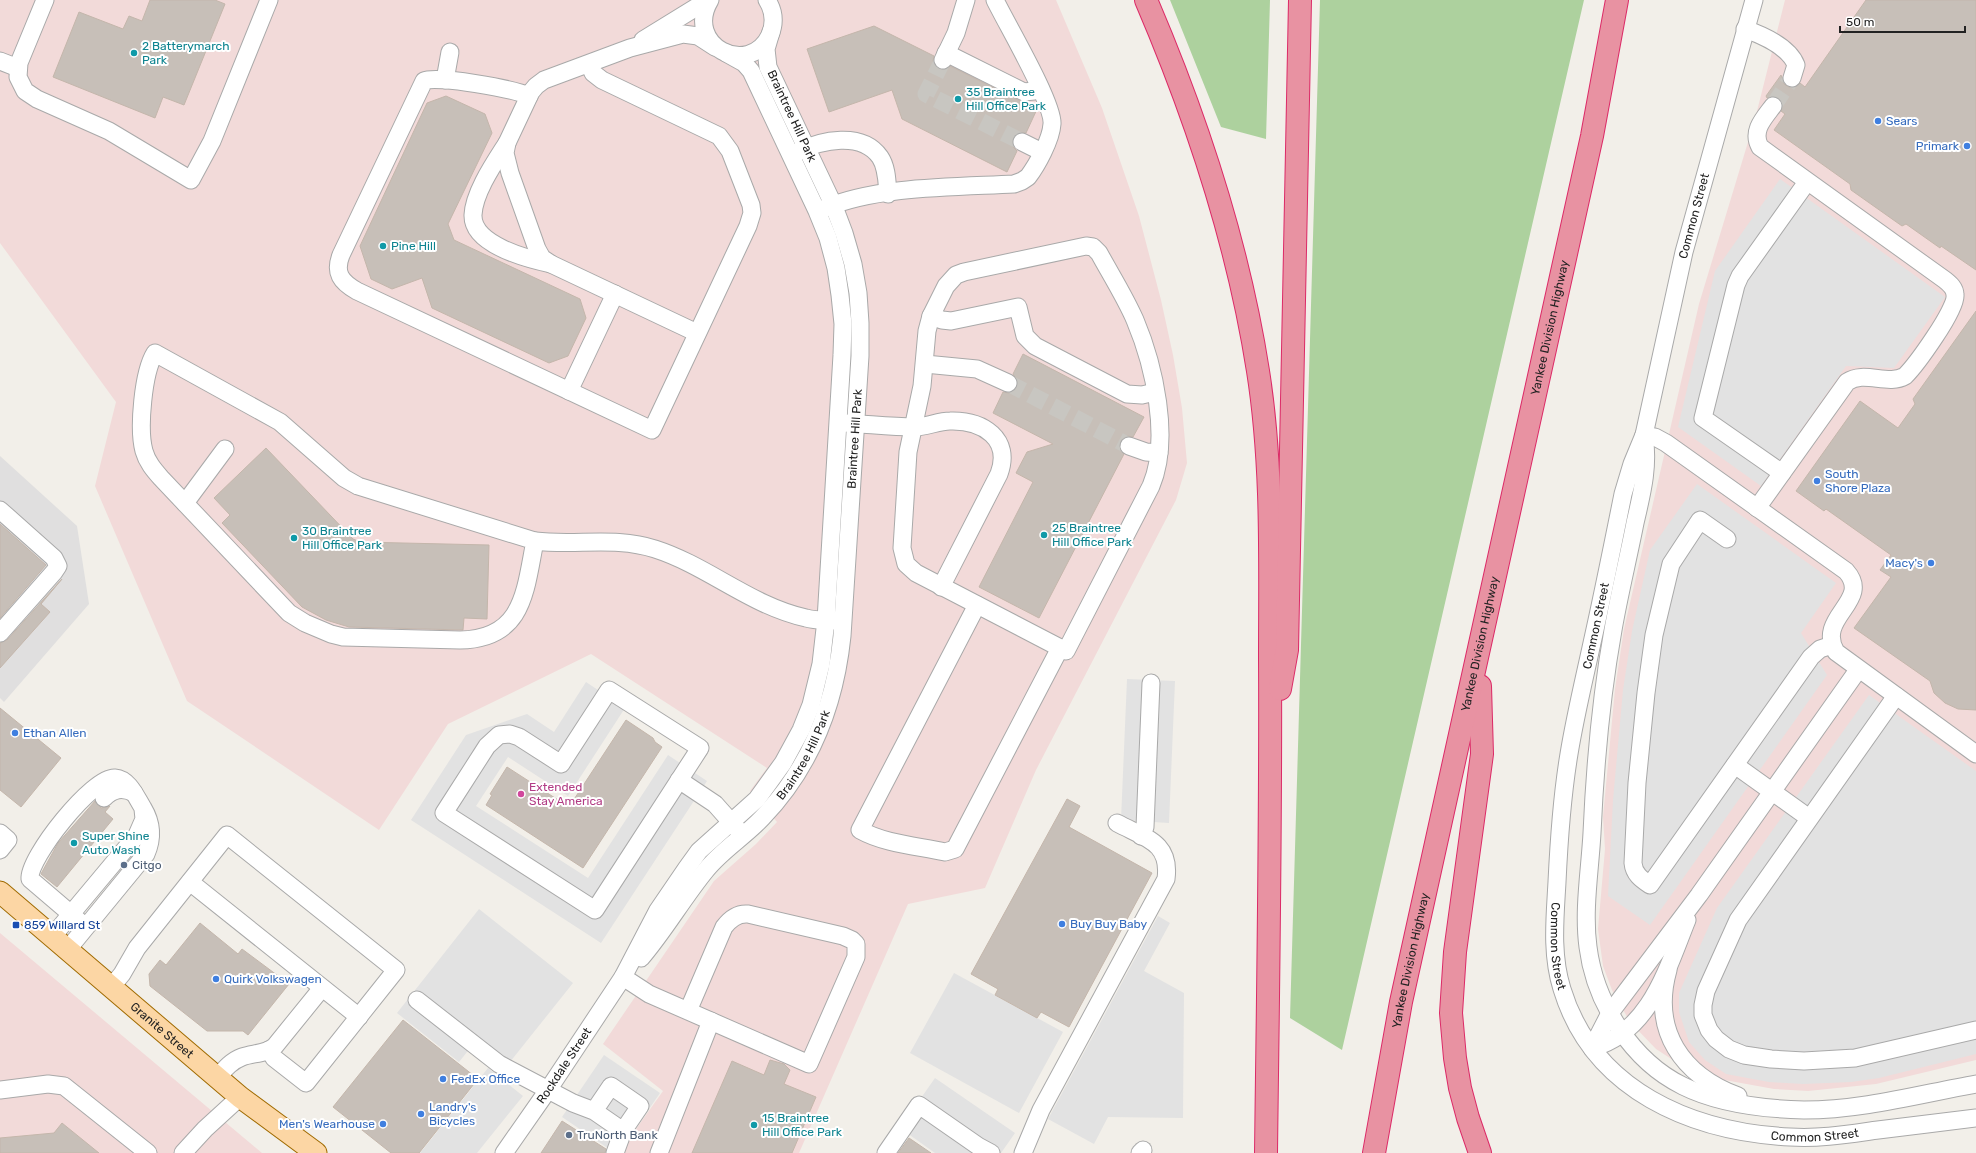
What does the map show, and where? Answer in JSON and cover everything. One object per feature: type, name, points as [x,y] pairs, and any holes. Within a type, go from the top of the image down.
[{"type":"highway","points":[[1146,0],[1183,91],[1218,199],[1241,281],[1257,365],[1266,432],[1270,495],[1270,740],[1266,1153]]},
{"type":"highway","points":[[1270,740],[1287,650],[1300,0]]},
{"type":"highway","points":[[1592,136],[1617,0]]},
{"type":"highway","points":[[1592,136],[1625,35],[1633,0]]},
{"type":"highway","name":"Yankee Division Highway","points":[[1374,1153],[1401,1002],[1592,136]]},
{"type":"highway","points":[[1478,656],[1482,754],[1455,952],[1452,1014],[1455,1058],[1460,1088],[1480,1153]]},
{"type":"main road","name":"Granite Street","points":[[6,897],[112,986],[240,1097],[316,1153]]},
{"type":"main road","points":[[282,1129],[299,1153]]},
{"type":"street","points":[[45,0],[18,68],[18,77],[22,86],[32,97],[100,126],[191,180],[212,140],[268,0]]},
{"type":"street","points":[[551,264],[520,256],[489,241],[480,232],[474,221],[473,212],[477,199],[507,143],[529,96],[536,86],[542,82],[630,48],[709,0]]},
{"type":"street","points":[[709,0],[704,11],[703,24],[708,37],[721,50],[739,55],[757,50],[765,42],[771,32]]},
{"type":"street","name":"Braintree Hill Park","points":[[743,836],[761,819],[785,791],[804,762],[827,710],[837,674],[843,621],[860,338],[859,308],[853,264],[833,204],[768,67],[766,49],[771,32],[773,14],[767,0]]},
{"type":"street","points":[[966,0],[956,33],[944,57],[1022,91],[1030,92],[1040,88]]},
{"type":"street","points":[[817,211],[833,204],[853,199],[888,194],[1016,183],[1028,177],[1050,136],[1052,118],[1040,88],[995,0]]},
{"type":"street","name":"Common Street","points":[[1754,0],[1684,252],[1644,435],[1632,464],[1624,494],[1571,743],[1560,821],[1554,936],[1556,965],[1562,989],[1571,1014],[1592,1048],[1621,1079],[1653,1102],[1683,1116],[1729,1129],[1776,1136],[1820,1137],[1976,1118]]},
{"type":"street","points":[[1745,30],[1766,39],[1790,56],[1796,65],[1792,78]]},
{"type":"street","name":"Braintree Hill Park","points":[[630,48],[688,34],[704,38],[721,50],[739,59],[748,67],[817,211],[832,254],[842,310],[843,349],[826,620],[818,678],[811,705],[801,730],[783,763],[768,785],[732,823]]},
{"type":"street","points":[[445,80],[450,52]]},
{"type":"street","points":[[0,61],[18,68]]},
{"type":"street","points":[[529,96],[516,91],[445,80],[430,79],[424,81],[341,255],[337,266],[339,277],[357,291],[652,430],[750,222],[752,213],[750,201],[730,151],[719,136],[602,80],[594,73],[589,64]]},
{"type":"street","points":[[1757,508],[1847,382],[1858,378],[1895,380],[1907,374],[1947,318],[1955,299],[1954,290],[1945,280],[1768,154],[1758,143],[1756,138],[1758,128],[1773,106]]},
{"type":"street","points":[[791,155],[806,147],[821,142],[841,140],[857,143],[870,148],[876,152],[884,164],[888,194]]},
{"type":"street","points":[[1022,142],[1042,152]]},
{"type":"street","points":[[507,143],[505,153],[508,168],[537,249],[542,258],[551,264],[697,333]]},
{"type":"street","points":[[1782,473],[1703,418],[1736,286],[1740,276],[1807,182]]},
{"type":"street","points":[[1091,246],[1099,253],[1135,320],[1146,353],[1160,423],[1157,472],[1066,651],[941,586],[912,570],[906,564],[903,556],[907,461],[925,364],[927,331],[931,316],[946,286],[960,273],[1091,246]]},
{"type":"street","points":[[569,391],[615,294]]},
{"type":"street","points":[[931,316],[946,321],[1018,307],[1025,336],[1035,346],[1127,394],[1142,395],[1155,392]]},
{"type":"street","points":[[535,541],[518,607],[506,626],[482,638],[468,640],[343,637],[331,634],[305,623],[289,613],[152,468],[146,457],[143,445],[143,403],[150,367],[156,353],[280,422],[344,478],[358,486],[535,541],[563,543],[611,541],[654,548],[686,561],[735,589],[771,606],[807,618],[843,621]]},
{"type":"street","points":[[925,364],[977,369],[1008,383]]},
{"type":"street","points":[[838,422],[914,427],[944,421],[968,423],[982,428],[994,435],[1002,450],[1003,462],[999,474],[941,586]]},
{"type":"street","points":[[1644,435],[1666,443],[1849,574],[1853,585],[1852,593],[1849,601],[1833,624],[1830,634],[1832,645],[1838,655],[1976,754]]},
{"type":"street","name":"Common Street","points":[[1644,435],[1646,469],[1609,655],[1594,791],[1587,936],[1594,975],[1610,1013],[1623,1033],[1653,1065],[1683,1086],[1717,1099],[1774,1108],[1805,1110],[1837,1108],[1976,1084]]},
{"type":"street","points":[[1129,446],[1146,452],[1159,452]]},
{"type":"street","points":[[185,503],[225,450]]},
{"type":"street","points":[[0,510],[54,558],[58,566],[0,633]]},
{"type":"street","points":[[1727,539],[1700,520],[1670,564],[1651,654],[1637,783],[1633,863],[1635,872],[1642,880],[1650,885],[1811,657],[1820,650],[1832,645]]},
{"type":"street","points":[[977,605],[860,830],[863,832],[878,837],[945,852],[955,849],[1060,648]]},
{"type":"street","points":[[1592,1048],[1610,1013],[1699,895],[1858,670]]},
{"type":"street","points":[[1141,836],[1145,827],[1151,683]]},
{"type":"street","points":[[609,690],[700,748],[679,780],[595,910],[444,813],[487,746],[499,735],[510,734],[519,737],[561,764],[609,690]]},
{"type":"street","points":[[1896,696],[1738,920],[1706,991],[1703,1005],[1703,1015],[1709,1030],[1716,1039],[1735,1052],[1758,1058],[1804,1061],[1867,1056],[1976,1030]]},
{"type":"street","points":[[1735,765],[1809,818]]},
{"type":"street","points":[[60,943],[86,927],[146,854],[150,842],[151,828],[144,809],[122,780],[113,778],[102,782],[82,800],[39,854],[30,873],[30,879],[86,927]]},
{"type":"street","points":[[679,780],[711,800],[743,836]]},
{"type":"street","points":[[104,798],[116,790],[126,790],[134,794]]},
{"type":"street","points":[[60,943],[71,914],[137,835],[144,819],[144,809]]},
{"type":"street","name":"Rockdale Street","points":[[506,1152],[623,977],[658,910],[686,868],[700,851],[732,823]]},
{"type":"street","points":[[1023,1153],[1036,1121],[1164,884],[1167,866],[1164,854],[1159,847],[1117,823]]},
{"type":"street","points":[[0,834],[8,840],[0,850]]},
{"type":"street","points":[[112,986],[122,974],[137,948],[227,835],[396,970],[306,1083],[274,1058],[270,1050]]},
{"type":"street","name":"Rockdale Street","points":[[623,977],[662,932],[706,870],[743,836]]},
{"type":"street","points":[[190,882],[359,1017]]},
{"type":"street","points":[[1592,1048],[1614,1040],[1623,1033],[1650,1003],[1668,970],[1688,918],[1699,895]]},
{"type":"street","points":[[623,977],[649,994],[809,1064],[856,957],[856,944],[852,940],[843,936],[748,914],[738,915],[729,921],[724,927],[688,1011]]},
{"type":"street","points":[[1668,970],[1663,1000],[1665,1022],[1671,1041],[1681,1058],[1695,1072],[1712,1084],[1732,1094],[1774,1108]]},
{"type":"street","points":[[217,1078],[230,1064],[239,1058],[270,1050],[278,1044],[322,988]]},
{"type":"street","points":[[417,1000],[494,1061],[548,1090],[594,1111],[623,1130]]},
{"type":"street","points":[[660,1153],[711,1021]]},
{"type":"street","points":[[0,1090],[48,1084],[64,1086],[148,1153]]},
{"type":"street","points":[[594,1111],[611,1086],[640,1106],[623,1130],[615,1153]]},
{"type":"street","points":[[183,1153],[205,1129],[240,1097]]},
{"type":"street","points":[[886,1153],[919,1105],[989,1153]]},
{"type":"shaded area","points":[[0,0],[1056,0],[1102,108],[1139,216],[1161,300],[1173,355],[1182,408],[1187,463],[1176,500],[1036,770],[985,888],[908,904],[799,1153],[619,1153],[663,1091],[603,1044],[714,881],[756,844],[777,822],[750,791],[767,768],[591,654],[448,724],[379,830],[187,701],[95,486],[116,402],[0,243]]},
{"type":"shaded area","name":"South Shore Plaza","points":[[1785,0],[1976,0],[1976,1060],[1876,1084],[1808,1091],[1774,1089],[1719,1079],[1676,1062],[1656,1049],[1630,1022],[1612,990],[1603,966],[1598,929],[1605,849],[1603,817],[1615,689],[1624,629],[1699,304],[1755,119]]},
{"type":"shaded area","points":[[1780,179],[1945,297],[1894,368],[1846,366],[1761,486],[1678,427],[1715,271]]},
{"type":"shaded area","points":[[0,456],[77,526],[89,604],[4,702],[0,698]]},
{"type":"shaded area","points":[[1697,484],[1836,583],[1801,633],[1827,675],[1650,925],[1608,896],[1613,800],[1623,690],[1632,631],[1650,550]]},
{"type":"shaded area","points":[[1127,679],[1175,681],[1169,823],[1121,820]]},
{"type":"shaded area","points":[[586,682],[625,708],[568,796],[508,757],[476,806],[588,878],[668,755],[707,781],[601,943],[411,820],[466,735],[527,714],[554,732]]},
{"type":"shaded area","points":[[1869,695],[1976,771],[1976,1054],[1879,1078],[1851,1082],[1803,1084],[1769,1082],[1726,1074],[1705,1060],[1689,1042],[1679,1012],[1679,993],[1717,908]]},
{"type":"shaded area","points":[[479,909],[573,983],[510,1062],[479,1037],[459,1062],[397,1013]]},
{"type":"shaded area","points":[[1158,916],[1170,923],[1144,971],[1184,993],[1183,1118],[1108,1117],[1094,1144],[1048,1119]]},
{"type":"shaded area","points":[[0,933],[262,1153],[0,1153]]},
{"type":"shaded area","points":[[954,973],[1063,1032],[1019,1113],[910,1053]]},
{"type":"shaded area","points":[[604,1055],[660,1093],[619,1153],[615,1153],[562,1117]]},
{"type":"shaded area","points":[[488,1068],[523,1096],[477,1153],[420,1153]]},
{"type":"shaded area","points":[[935,1078],[1015,1133],[1001,1153],[935,1153],[900,1128]]},
{"type":"green space","points":[[1170,0],[1270,0],[1266,139],[1221,127]]},
{"type":"green space","points":[[1320,0],[1584,0],[1342,1050],[1290,1018]]},
{"type":"building","name":"2 Batterymarch Park","points":[[150,0],[215,0],[225,4],[184,105],[163,97],[155,118],[53,77],[79,12],[123,29],[129,16],[142,21]]},
{"type":"building","name":"Sears","points":[[1866,0],[1976,0],[1976,270],[1941,246],[1940,248],[1906,224],[1902,226],[1851,190],[1850,184],[1774,130],[1785,114],[1781,111],[1782,103],[1779,98],[1774,96],[1767,98],[1766,96],[1781,75],[1784,84],[1789,87],[1795,88],[1800,83],[1805,87]]},
{"type":"building","name":"35 Braintree Hill Office Park","points":[[874,26],[934,56],[933,61],[938,69],[944,70],[950,66],[1020,101],[1038,107],[1026,133],[1017,133],[1013,138],[1013,147],[1017,151],[1007,172],[902,119],[892,90],[829,112],[807,49]]},
{"type":"building","points":[[446,96],[485,114],[492,133],[448,224],[454,240],[580,299],[586,318],[568,356],[549,363],[432,308],[422,278],[392,289],[371,279],[360,246],[427,103]]},
{"type":"building","name":"Macy's","points":[[1976,311],[1976,710],[1958,709],[1945,703],[1934,693],[1930,681],[1854,628],[1891,577],[1880,570],[1891,555],[1826,509],[1824,511],[1796,491],[1860,401],[1898,428],[1915,404],[1913,399]]},
{"type":"building","name":"25 Braintree Hill Office Park","points":[[1023,354],[1144,417],[1133,437],[1127,436],[1120,442],[1119,448],[1124,454],[1039,618],[979,587],[1033,482],[1016,473],[1027,452],[1053,444],[993,413],[1003,392],[1009,393],[1017,387],[1018,382],[1013,374]]},
{"type":"building","name":"30 Braintree Hill Office Park","points":[[266,448],[353,539],[360,542],[489,545],[487,619],[464,618],[463,630],[349,627],[326,620],[302,607],[222,523],[230,515],[214,498]]},
{"type":"building","points":[[0,524],[46,565],[0,618]]},
{"type":"building","points":[[62,579],[41,604],[50,612],[0,668],[0,643],[7,640]]},
{"type":"building","name":"Ethan Allen","points":[[0,708],[61,758],[21,807],[0,790]]},
{"type":"building","name":"Extended Stay America","points":[[626,720],[653,738],[655,742],[662,747],[583,868],[486,805],[492,795],[490,794],[507,767],[569,807]]},
{"type":"building","name":"Buy Buy Baby","points":[[1067,799],[1080,806],[1069,827],[1152,873],[1069,1027],[1041,1012],[1037,1018],[995,995],[998,989],[971,974]]},
{"type":"building","name":"Super Shine Auto Wash","points":[[95,801],[101,808],[110,806],[105,812],[113,819],[57,887],[41,874],[58,843]]},
{"type":"building","name":"Quirk Volkswagen","points":[[200,923],[238,954],[242,949],[289,984],[248,1035],[243,1031],[207,1031],[150,986],[149,974],[160,960],[166,965]]},
{"type":"building","points":[[403,1020],[478,1079],[419,1153],[391,1153],[333,1107]]},
{"type":"building","name":"15 Braintree Hill Office Park","points":[[770,1060],[784,1064],[790,1070],[784,1084],[816,1097],[792,1153],[692,1153],[732,1061],[764,1075]]},
{"type":"building","name":"TruNorth Bank","points":[[562,1121],[606,1149],[605,1153],[541,1153]]},
{"type":"building","points":[[62,1123],[99,1153],[0,1153],[0,1138],[54,1133]]},
{"type":"building","points":[[909,1138],[931,1153],[898,1153]]},
{"type":"tunnel","points":[[943,60],[926,94],[1022,142]]},
{"type":"tunnel","points":[[1773,106],[1792,78]]},
{"type":"tunnel","points":[[1008,383],[1129,446]]},
{"type":"place","name":"2 Batterymarch Park","points":[[134,53]]},
{"type":"place","name":"35 Braintree Hill Office Park","points":[[958,99]]},
{"type":"place","name":"Sears","points":[[1878,121]]},
{"type":"place","name":"Primark","points":[[1967,146]]},
{"type":"place","name":"Pine Hill","points":[[383,246]]},
{"type":"place","name":"South Shore Plaza","points":[[1817,481]]},
{"type":"place","name":"25 Braintree Hill Office Park","points":[[1044,535]]},
{"type":"place","name":"30 Braintree Hill Office Park","points":[[294,538]]},
{"type":"place","name":"Macy's","points":[[1931,563]]},
{"type":"place","name":"Ethan Allen","points":[[15,733]]},
{"type":"place","name":"Extended Stay America","points":[[521,794]]},
{"type":"place","name":"Super Shine Auto Wash","points":[[74,843]]},
{"type":"place","name":"Citgo","points":[[124,865]]},
{"type":"place","name":"Buy Buy Baby","points":[[1062,924]]},
{"type":"place","name":"859 Willard St","points":[[16,925]]},
{"type":"place","name":"Quirk Volkswagen","points":[[216,979]]},
{"type":"place","name":"FedEx Office","points":[[443,1079]]},
{"type":"place","name":"Landry's Bicycles","points":[[421,1114]]},
{"type":"place","name":"Men's Wearhouse","points":[[383,1124]]},
{"type":"place","name":"15 Braintree Hill Office Park","points":[[754,1125]]},
{"type":"place","name":"TruNorth Bank","points":[[569,1135]]}]
